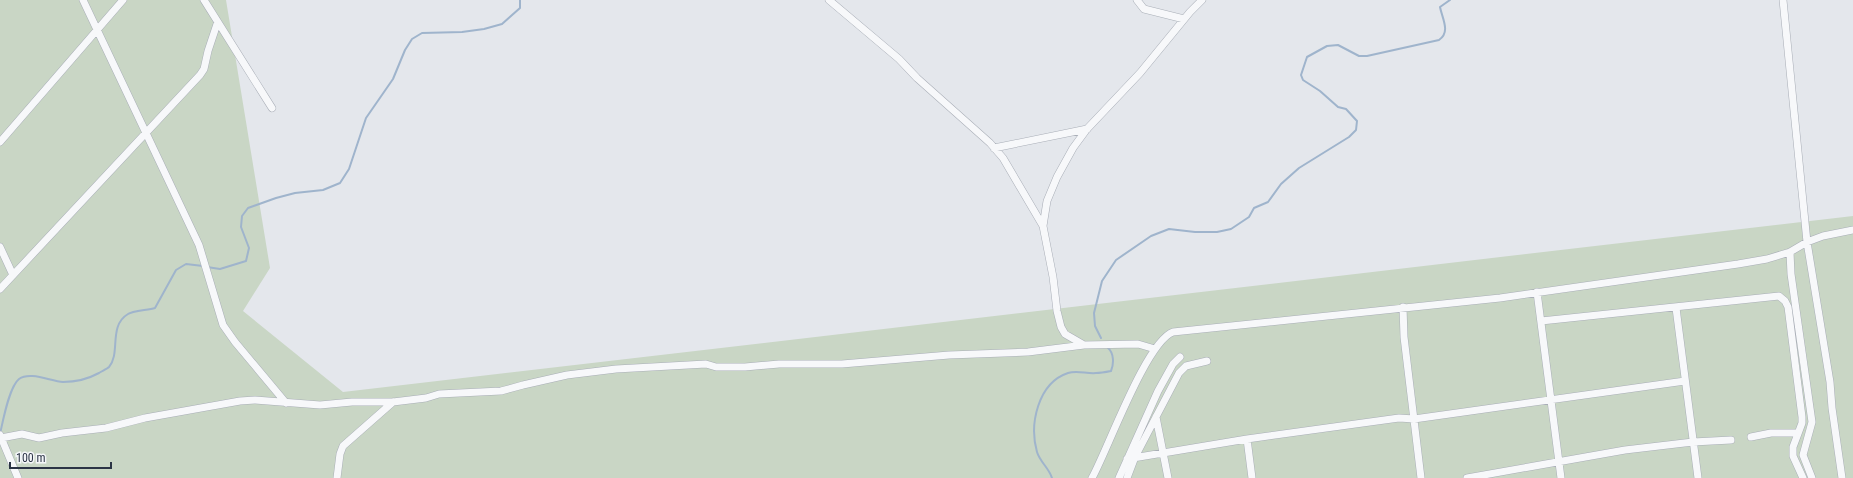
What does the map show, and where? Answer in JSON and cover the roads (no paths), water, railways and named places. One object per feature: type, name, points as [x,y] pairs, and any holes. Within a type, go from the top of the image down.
[{"type":"street","points":[[83,0],[199,244],[223,325],[235,342],[286,403]]},
{"type":"street","points":[[0,142],[24,112],[123,0]]},
{"type":"street","points":[[204,0],[217,24],[272,108]]},
{"type":"street","points":[[829,0],[899,59],[994,148],[1003,158],[1043,226]]},
{"type":"street","points":[[1137,0],[1144,9],[1184,19]]},
{"type":"street","points":[[1084,346],[1065,334],[1061,327],[1043,226],[1046,201],[1073,148],[1086,129],[1140,74],[1184,19],[1202,0]]},
{"type":"street","points":[[1783,0],[1807,242],[1830,382],[1832,408],[1842,478]]},
{"type":"street","points":[[0,289],[74,208],[146,135],[204,69],[217,24]]},
{"type":"street","points":[[994,148],[1086,129]]},
{"type":"street","points":[[1092,478],[1135,384],[1155,349],[1165,336],[1173,332],[1359,314],[1403,307],[1537,292],[1738,264],[1767,259],[1790,252],[1807,242],[1833,233],[1853,230]]},
{"type":"street","points":[[0,247],[14,275]]},
{"type":"street","points":[[1790,252],[1791,274],[1812,422],[1803,455],[1812,478]]},
{"type":"street","points":[[1537,292],[1561,478]]},
{"type":"street","points":[[1541,321],[1779,296],[1785,301],[1788,307],[1801,402],[1802,423],[1793,447],[1793,456],[1803,478]]},
{"type":"street","points":[[1403,307],[1404,337],[1421,478]]},
{"type":"street","points":[[1676,308],[1698,478]]},
{"type":"street","points":[[18,478],[1,436],[22,434],[39,438],[62,432],[106,428],[145,418],[240,401],[255,400],[320,405],[352,402],[393,402],[426,398],[439,394],[501,392],[523,385],[567,376],[641,366],[706,364],[716,367],[746,367],[779,364],[849,364],[949,355],[1028,352],[1133,343],[1146,345],[1155,349]]},
{"type":"street","points":[[1119,478],[1158,391],[1173,364],[1180,357]]},
{"type":"street","points":[[1127,478],[1135,457],[1179,373],[1186,366],[1207,361]]},
{"type":"street","points":[[1127,459],[1247,439],[1399,418],[1414,419],[1685,381]]},
{"type":"street","points":[[337,478],[342,446],[393,402]]},
{"type":"street","points":[[1156,417],[1168,478]]},
{"type":"street","points":[[1751,437],[1770,433],[1798,433]]},
{"type":"street","points":[[1247,439],[1252,478]]},
{"type":"street","points":[[1467,478],[1559,463],[1625,450],[1693,442],[1731,440]]},
{"type":"waterway","points":[[207,267],[220,269],[246,261],[249,248],[241,227],[242,216],[248,208],[276,198],[295,193],[323,190],[340,183],[349,169],[366,118],[393,79],[405,50],[412,39],[422,33],[462,32],[484,29],[502,24],[520,8],[520,0]]},
{"type":"waterway","points":[[1101,338],[1095,326],[1094,313],[1102,281],[1116,260],[1151,236],[1169,229],[1195,232],[1217,232],[1231,229],[1249,217],[1254,208],[1268,202],[1281,184],[1299,168],[1349,137],[1356,130],[1357,121],[1346,109],[1338,107],[1320,91],[1303,80],[1301,75],[1307,57],[1327,46],[1338,45],[1359,56],[1367,56],[1439,40],[1443,37],[1445,29],[1440,7],[1450,0]]},
{"type":"waterway","points":[[0,434],[9,396],[15,383],[19,379],[34,376],[63,382],[81,380],[99,373],[109,367],[114,354],[116,332],[122,319],[130,313],[155,308],[176,270],[186,264],[203,266]]},
{"type":"waterway","points":[[1052,478],[1037,452],[1034,429],[1038,406],[1049,386],[1058,378],[1068,373],[1098,373],[1111,371],[1113,359],[1108,348]]}]
